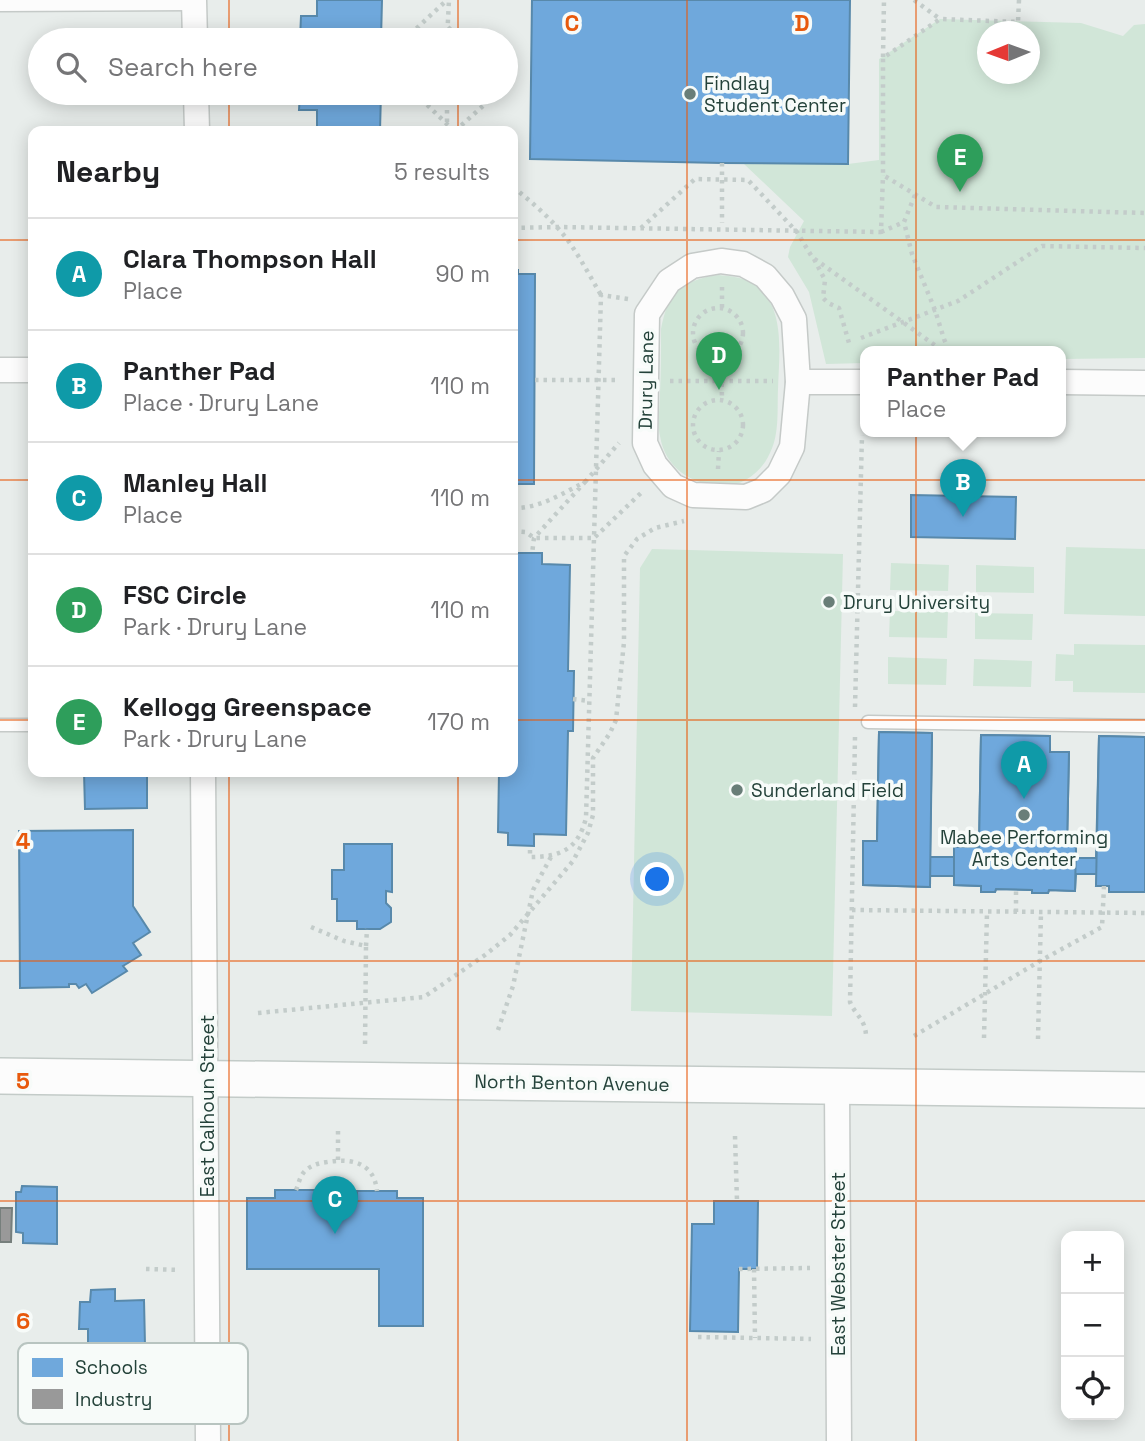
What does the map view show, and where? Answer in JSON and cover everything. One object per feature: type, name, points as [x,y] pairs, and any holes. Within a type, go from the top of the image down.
[{"type":"main road","name":"North Benton Avenue","points":[[0,1076],[1145,1090]]},
{"type":"street","points":[[194,2],[195,28]]},
{"type":"street","points":[[196,105],[197,126]]},
{"type":"street","name":"Drury Lane","points":[[721,261],[743,264],[765,276],[782,296],[794,319],[788,382],[792,447],[779,474],[763,490],[746,497],[693,495],[673,486],[655,465],[645,443],[647,314],[668,281],[692,266],[721,261]]},
{"type":"street","points":[[0,370],[28,370]]},
{"type":"street","points":[[788,382],[860,382]]},
{"type":"street","points":[[1066,382],[1145,383]]},
{"type":"street","name":"East Calhoun Street","points":[[203,777],[207,1343]]},
{"type":"street","name":"East Webster Street","points":[[837,1087],[839,1441]]},
{"type":"lane","points":[[0,5],[194,2]]},
{"type":"lane","points":[[868,722],[1145,726]]},
{"type":"lane","points":[[0,725],[28,724]]},
{"type":"path","points":[[447,27],[448,0]]},
{"type":"path","points":[[417,28],[448,0]]},
{"type":"path","points":[[881,232],[884,0]]},
{"type":"path","points":[[914,0],[940,19],[1018,22],[1019,0]]},
{"type":"path","points":[[883,58],[940,19]]},
{"type":"path","points":[[426,105],[445,126]]},
{"type":"path","points":[[447,105],[447,126]]},
{"type":"path","points":[[461,126],[484,105]]},
{"type":"path","points":[[722,163],[722,230]]},
{"type":"path","points":[[883,175],[936,207],[1145,213]]},
{"type":"path","points":[[640,229],[695,179],[748,180],[797,232],[825,281],[823,298],[839,308],[849,343]]},
{"type":"path","points":[[258,1013],[424,997],[510,936],[573,861],[588,834],[593,815],[589,701],[601,295],[557,227],[518,191]]},
{"type":"path","points":[[915,195],[904,222],[912,254],[947,346]]},
{"type":"path","points":[[518,228],[881,232],[904,222]]},
{"type":"path","points":[[861,338],[958,301],[1042,246],[1145,248]]},
{"type":"path","points":[[812,257],[936,346]]},
{"type":"path","points":[[601,295],[629,299]]},
{"type":"path","points":[[722,307],[737,315],[743,330],[743,339],[740,346],[727,357],[721,358],[703,353],[694,340],[695,324],[699,316],[713,308],[722,307]]},
{"type":"path","points":[[721,358],[722,400]]},
{"type":"path","points":[[535,380],[624,380]]},
{"type":"path","points":[[661,381],[788,382]]},
{"type":"path","points":[[722,400],[736,407],[743,422],[739,438],[734,444],[719,450],[703,444],[694,430],[694,422],[696,414],[706,402],[722,400]]},
{"type":"path","points":[[855,709],[862,437]]},
{"type":"path","points":[[532,554],[534,538],[624,438]]},
{"type":"path","points":[[518,509],[549,500],[585,482]]},
{"type":"path","points":[[518,531],[526,532],[534,538],[594,538],[646,488]]},
{"type":"path","points":[[530,846],[530,857],[551,857],[573,843],[583,829],[590,758],[610,733],[615,720],[624,642],[624,556],[637,539],[655,528],[688,521]]},
{"type":"path","points":[[573,699],[589,701]]},
{"type":"path","points":[[855,736],[850,1002],[854,1012],[865,1025],[866,1035]]},
{"type":"path","points":[[854,789],[878,788]]},
{"type":"path","points":[[498,1030],[513,986],[533,890],[551,857]]},
{"type":"path","points":[[914,1036],[1102,927],[1104,886]]},
{"type":"path","points":[[1016,889],[1016,912]]},
{"type":"path","points":[[852,910],[1145,913]]},
{"type":"path","points":[[984,1038],[987,912]]},
{"type":"path","points":[[1038,1039],[1041,912]]},
{"type":"path","points":[[311,927],[344,941],[366,946]]},
{"type":"path","points":[[365,1048],[367,929]]},
{"type":"path","points":[[338,1130],[338,1160]]},
{"type":"path","points":[[736,1136],[737,1201]]},
{"type":"path","points":[[296,1190],[303,1172],[311,1167],[338,1160],[356,1161],[366,1168],[376,1181],[377,1191]]},
{"type":"path","points":[[739,1269],[810,1268]]},
{"type":"path","points":[[146,1269],[182,1270]]},
{"type":"path","points":[[754,1269],[755,1338]]},
{"type":"path","points":[[698,1337],[811,1339]]},
{"type":"green space","points":[[940,19],[1010,21],[977,21],[977,84],[1040,84],[1040,22],[1081,23],[1123,36],[1134,25],[1145,24],[1145,358],[1066,359],[1066,346],[860,346],[860,363],[826,364],[809,292],[788,257],[790,247],[804,221],[744,164],[848,164],[879,160],[879,59]]},
{"type":"green space","points":[[719,275],[746,280],[762,291],[775,315],[779,345],[777,424],[772,449],[754,474],[728,486],[710,485],[681,472],[667,457],[659,431],[661,329],[667,308],[682,287],[706,277]]},
{"type":"green space","points":[[1066,547],[1145,549],[1145,616],[1064,614]]},
{"type":"green space","name":"Sunderland Field","points":[[652,549],[843,554],[832,1016],[631,1011],[640,568]]},
{"type":"green space","points":[[891,563],[949,565],[948,591],[890,590]]},
{"type":"green space","points":[[976,565],[1034,567],[1034,593],[976,592]]},
{"type":"green space","points":[[890,611],[948,612],[947,638],[889,637]]},
{"type":"green space","points":[[975,613],[1033,614],[1032,640],[975,639]]},
{"type":"green space","points":[[1074,644],[1145,645],[1145,693],[1073,692],[1073,681],[1055,681],[1056,654],[1074,655]]},
{"type":"green space","points":[[888,657],[947,659],[946,685],[888,684]]},
{"type":"green space","points":[[974,659],[1032,661],[1031,687],[973,686]]},
{"type":"building: Schools","points":[[317,0],[382,0],[381,28],[300,28],[301,16],[317,16]]},
{"type":"building: Schools","name":"Findlay Student Center","points":[[532,0],[850,0],[848,164],[530,159]]},
{"type":"building: Schools","points":[[299,105],[381,105],[380,126],[317,126],[317,110],[299,110]]},
{"type":"building: Schools","points":[[518,274],[535,274],[534,484],[518,484]]},
{"type":"building: Schools","points":[[911,495],[1016,497],[1015,539],[911,537]]},
{"type":"building: Schools","points":[[518,553],[542,553],[542,564],[570,565],[568,671],[574,671],[573,731],[568,731],[566,835],[534,834],[534,846],[508,845],[508,833],[498,832],[499,777],[518,777]]},
{"type":"building: Schools","name":"Mabee Performing Arts Center","points":[[879,732],[932,733],[930,857],[954,857],[954,847],[979,847],[981,735],[1050,736],[1050,752],[1069,752],[1067,846],[1076,846],[1076,858],[1096,858],[1099,736],[1145,737],[1145,892],[1109,892],[1109,886],[1096,886],[1097,874],[1076,874],[1075,891],[1049,890],[1048,893],[996,889],[995,892],[981,892],[981,886],[954,885],[954,876],[930,876],[930,887],[863,885],[863,841],[877,841]]},
{"type":"building: Schools","points":[[879,732],[932,733],[930,887],[863,885],[863,841],[877,841]]},
{"type":"building: Schools","points":[[981,735],[1050,736],[1050,752],[1069,752],[1067,846],[1076,846],[1075,891],[1049,890],[1048,893],[1032,893],[1032,890],[996,889],[995,892],[981,892],[981,886],[954,885],[954,847],[979,847]]},
{"type":"building: Schools","points":[[1099,736],[1145,737],[1145,892],[1109,892],[1109,886],[1096,886]]},
{"type":"building: Schools","points":[[84,777],[147,777],[147,808],[85,809]]},
{"type":"building: Schools","points":[[133,830],[133,906],[150,932],[133,943],[141,955],[123,966],[127,971],[92,993],[86,984],[79,988],[76,984],[69,984],[69,987],[20,988],[19,831]]},
{"type":"building: Schools","points":[[344,844],[392,844],[392,892],[386,891],[386,903],[391,908],[391,922],[380,929],[357,929],[357,921],[337,921],[337,899],[332,899],[332,870],[344,870]]},
{"type":"building: Schools","points":[[22,1186],[57,1187],[57,1244],[23,1243],[23,1233],[16,1232],[16,1192],[21,1192]]},
{"type":"building: Schools","points":[[275,1190],[320,1190],[320,1197],[357,1198],[357,1191],[397,1191],[397,1198],[423,1198],[423,1326],[379,1326],[379,1269],[247,1269],[247,1198],[275,1198]]},
{"type":"building: Schools","points":[[714,1201],[758,1201],[757,1269],[739,1269],[738,1332],[690,1331],[692,1224],[714,1224]]},
{"type":"building: Schools","points":[[115,1289],[115,1301],[144,1300],[145,1343],[88,1343],[88,1329],[79,1329],[80,1302],[90,1302],[91,1290]]},
{"type":"building: Industry","points":[[0,1208],[12,1208],[11,1242],[0,1242]]},
{"type":"place","name":"Findlay Student Center","points":[[690,94]]},
{"type":"place","name":"Kellogg Greenspace","points":[[960,192]]},
{"type":"place","name":"FSC Circle","points":[[719,390]]},
{"type":"place","name":"Panther Pad","points":[[963,517]]},
{"type":"place","name":"Drury University","points":[[829,602]]},
{"type":"place","name":"Sunderland Field","points":[[737,790]]},
{"type":"place","name":"Clara Thompson Hall","points":[[1024,799]]},
{"type":"place","name":"Mabee Performing Arts Center","points":[[1024,815]]},
{"type":"place","name":"Manley Hall","points":[[335,1234]]}]
